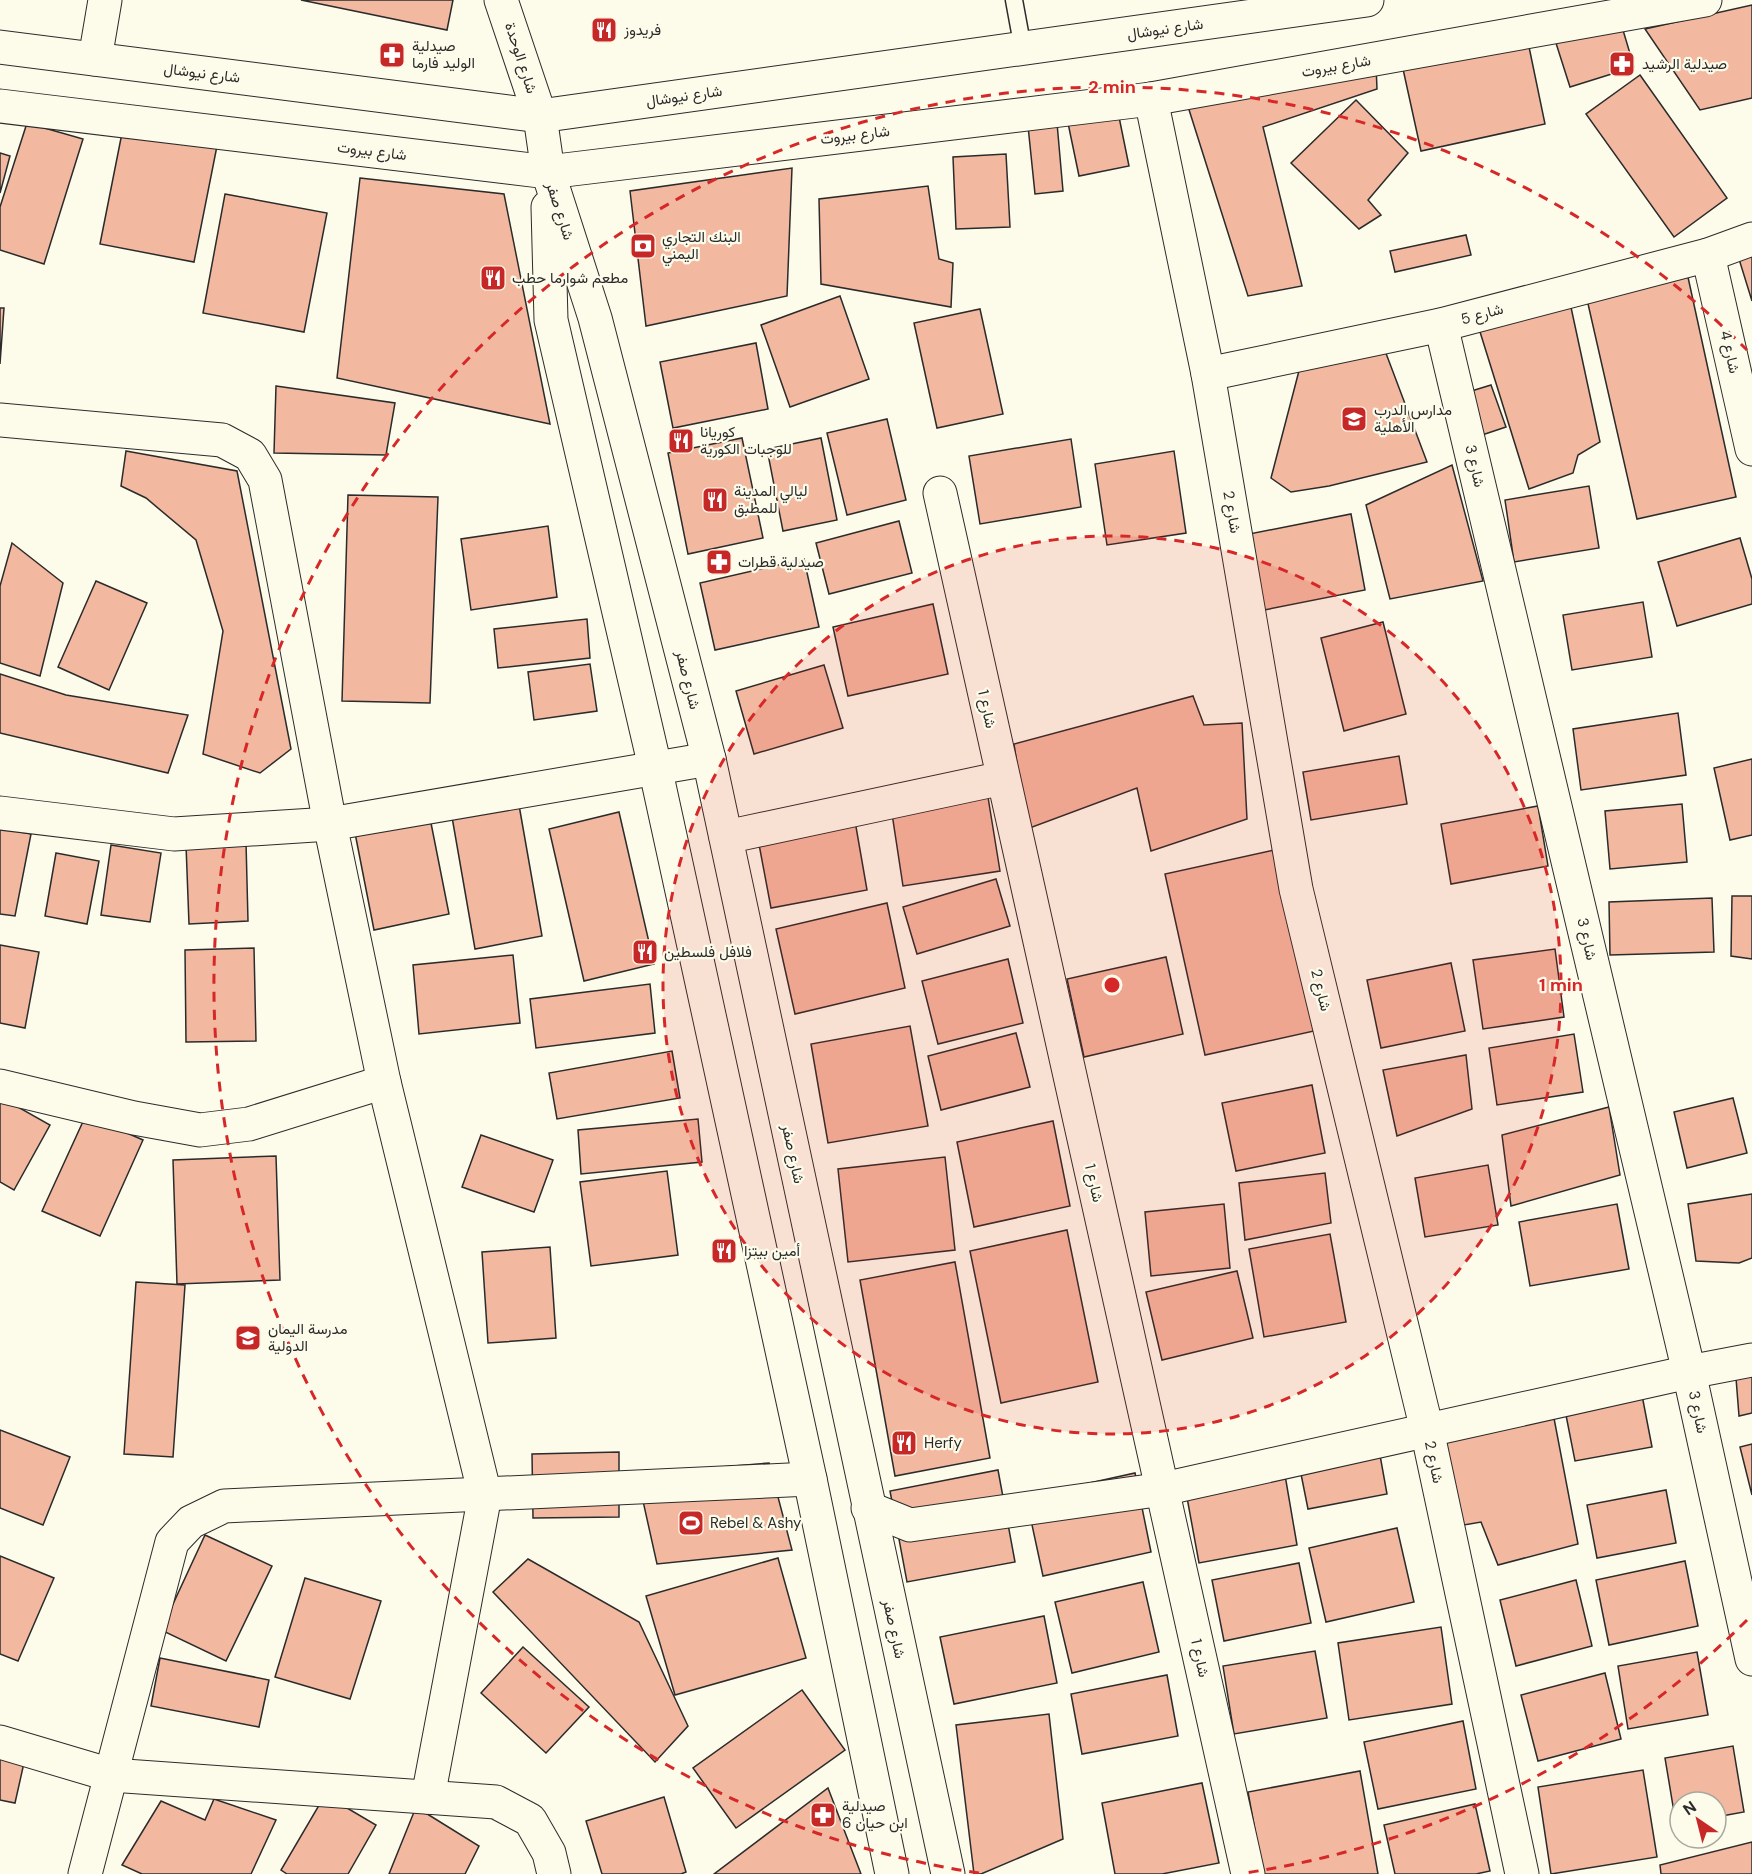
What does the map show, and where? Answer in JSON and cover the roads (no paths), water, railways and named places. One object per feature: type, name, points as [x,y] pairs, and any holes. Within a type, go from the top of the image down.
[{"type":"street","points":[[95,59],[105,0]]},
{"type":"street","name":"شارع الوحدة","points":[[501,0],[540,116],[548,172]]},
{"type":"street","name":"شارع نيوشال","points":[[0,47],[540,116],[1362,0]]},
{"type":"street","name":"شارع بيروت","points":[[0,106],[548,172],[1151,99],[1705,0]]},
{"type":"street","name":"شارع 2","points":[[1151,99],[1208,374],[1296,888],[1427,1430],[1522,1874]]},
{"type":"street","name":"شارع صفر","points":[[548,172],[595,318],[709,759],[948,1874]]},
{"type":"street","name":"شارع صفر","points":[[548,172],[551,320],[655,767],[810,1479],[892,1874]]},
{"type":"street","name":"شارع 5","points":[[1208,374],[1441,325],[1707,255],[1752,239]]},
{"type":"street","name":"شارع 4","points":[[1707,255],[1752,449]]},
{"type":"street","name":"شارع 3","points":[[1441,325],[1689,1372],[1752,1659]]},
{"type":"street","points":[[0,420],[222,440],[250,455],[265,480],[330,825],[384,1082],[486,1495],[428,1797]]},
{"type":"street","name":"شارع 1","points":[[940,493],[1248,1874]]},
{"type":"street","points":[[0,813],[174,834],[330,825],[709,759]]},
{"type":"street","points":[[726,837],[1003,778]]},
{"type":"street","points":[[0,1086],[134,1118],[200,1130],[249,1124],[384,1082]]},
{"type":"street","points":[[85,1874],[172,1542],[191,1522],[224,1506],[810,1479],[868,1508],[910,1525],[1163,1489],[1752,1360]]},
{"type":"street","points":[[0,1742],[111,1775],[496,1802],[531,1820],[549,1853],[554,1874]]},
{"type":"lane","points":[[1014,0],[1023,49]]},
{"type":"place","name":"فريدوز","points":[[604,30]]},
{"type":"place","name":"صيدلية الوليد فارما","points":[[392,55]]},
{"type":"place","name":"صيدلية الرشيد","points":[[1622,64]]},
{"type":"place","name":"البنك التجاري اليمني","points":[[643,246]]},
{"type":"place","name":"مطعم شوارما حطب","points":[[493,278]]},
{"type":"place","name":"مدارس الدرب الأهلية","points":[[1354,419]]},
{"type":"place","name":"كوريانا للوجبات الكورية","points":[[681,441]]},
{"type":"place","name":"ليالي المدينة للمطبق","points":[[715,500]]},
{"type":"place","name":"صيدلية قطرات","points":[[719,562]]},
{"type":"place","name":"فلافل فلسطين","points":[[645,952]]},
{"type":"place","name":"أمين بيتزا","points":[[724,1251]]},
{"type":"place","name":"مدرسة اليمان الدولية","points":[[248,1338]]},
{"type":"place","name":"Herfy","points":[[904,1443]]},
{"type":"place","name":"Rebel & Ashy","points":[[691,1523]]},
{"type":"place","name":"صيدلية ابن حيان 6","points":[[823,1815]]}]
